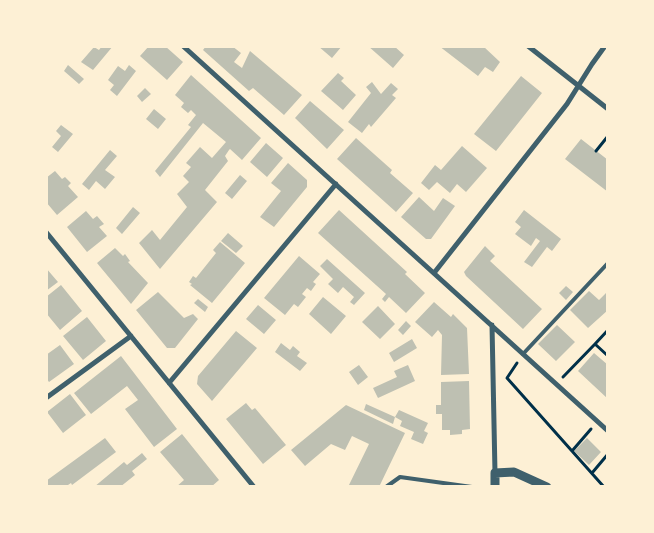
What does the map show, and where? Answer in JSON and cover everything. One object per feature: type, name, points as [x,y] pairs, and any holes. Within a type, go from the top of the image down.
[{"type":"street","points":[[183,46],[608,431]]},
{"type":"street","points":[[528,46],[608,109]]},
{"type":"street","points":[[434,273],[567,104],[605,46]]},
{"type":"street","points":[[169,383],[336,184]]},
{"type":"street","points":[[46,232],[254,487]]},
{"type":"street","points":[[492,326],[495,487]]},
{"type":"street","points":[[46,398],[131,336]]},
{"type":"street","points":[[495,473],[514,472],[547,487]]},
{"type":"lane","points":[[523,354],[608,263]]},
{"type":"lane","points":[[386,487],[400,477],[472,487]]},
{"type":"path","points":[[596,151],[608,136]]},
{"type":"path","points":[[556,384],[608,330]]},
{"type":"path","points":[[594,344],[608,356]]},
{"type":"path","points":[[523,354],[507,378],[604,487]]},
{"type":"path","points":[[572,451],[598,422]]},
{"type":"path","points":[[591,473],[608,454]]},
{"type":"building","points":[[102,46],[113,46],[93,70],[81,62],[94,47],[99,50]]},
{"type":"building","points":[[149,46],[165,46],[183,62],[167,80],[140,56]]},
{"type":"building","points":[[206,46],[232,46],[241,53],[234,62],[242,68],[250,51],[302,95],[284,115],[253,88],[249,91],[203,50]]},
{"type":"building","points":[[318,46],[342,46],[332,58]]},
{"type":"building","points":[[368,46],[394,46],[404,55],[393,68]]},
{"type":"building","points":[[439,46],[483,46],[500,62],[493,72],[485,67],[478,76]]},
{"type":"building","points":[[68,65],[84,79],[79,84],[64,71]]},
{"type":"building","points":[[129,65],[136,71],[117,96],[110,90],[114,85],[108,80],[118,66],[125,71]]},
{"type":"building","points":[[338,73],[344,78],[341,81],[356,95],[343,110],[321,91]]},
{"type":"building","points":[[191,75],[261,138],[242,160],[229,150],[225,156],[228,161],[205,190],[217,202],[160,269],[139,243],[152,230],[160,240],[187,207],[177,194],[189,182],[183,176],[191,167],[186,163],[200,147],[212,158],[226,142],[203,123],[160,177],[155,171],[191,127],[188,125],[196,115],[191,110],[188,113],[181,107],[184,103],[175,95]]},
{"type":"building","points":[[521,76],[542,93],[496,151],[474,134]]},
{"type":"building","points":[[372,82],[381,94],[391,83],[398,89],[392,95],[396,98],[371,127],[369,124],[362,133],[348,122],[371,93],[366,87]]},
{"type":"building","points":[[145,88],[151,94],[142,102],[137,96]]},
{"type":"building","points":[[310,101],[344,130],[327,149],[295,118]]},
{"type":"building","points":[[154,109],[166,119],[158,129],[146,119]]},
{"type":"building","points":[[61,125],[73,134],[58,152],[52,147],[61,136],[56,131]]},
{"type":"building","points":[[356,138],[392,170],[390,173],[413,193],[396,212],[337,159]]},
{"type":"building","points":[[581,139],[608,160],[608,192],[565,159]]},
{"type":"building","points":[[266,143],[283,158],[267,177],[250,162]]},
{"type":"building","points":[[462,146],[487,168],[466,192],[457,184],[450,193],[437,182],[429,190],[421,183],[435,165],[441,170]]},
{"type":"building","points":[[110,150],[117,156],[105,170],[115,177],[105,189],[96,181],[89,190],[82,184]]},
{"type":"building","points":[[288,163],[307,180],[307,187],[274,227],[260,217],[281,191],[271,183]]},
{"type":"building","points":[[55,171],[62,179],[65,177],[71,183],[68,186],[78,197],[57,215],[46,202],[46,178]]},
{"type":"building","points":[[240,175],[247,181],[232,199],[225,193]]},
{"type":"building","points":[[419,197],[434,211],[443,198],[455,206],[431,239],[426,239],[401,217]]},
{"type":"building","points":[[133,207],[140,213],[122,234],[116,228]]},
{"type":"building","points":[[339,210],[407,272],[405,274],[425,293],[406,313],[389,297],[385,302],[382,299],[386,294],[318,233]]},
{"type":"building","points":[[524,210],[561,239],[552,251],[547,247],[532,267],[524,262],[540,241],[536,238],[531,246],[515,234],[521,227],[515,222]]},
{"type":"building","points":[[86,211],[93,219],[97,216],[104,224],[99,227],[107,236],[87,252],[67,227]]},
{"type":"building","points":[[228,233],[243,246],[236,253],[221,241]]},
{"type":"building","points":[[220,242],[245,263],[212,303],[190,285],[192,284],[189,282],[193,276],[196,278],[216,253],[213,250]]},
{"type":"building","points":[[485,246],[495,256],[490,261],[542,309],[523,329],[464,272]]},
{"type":"building","points":[[115,248],[123,256],[125,254],[130,261],[128,262],[148,283],[131,304],[97,263]]},
{"type":"building","points":[[299,256],[320,274],[313,282],[316,284],[311,291],[307,288],[302,294],[306,297],[298,307],[294,304],[285,315],[264,298]]},
{"type":"building","points":[[327,259],[365,293],[354,305],[350,302],[354,297],[343,287],[338,293],[328,284],[333,279],[320,266]]},
{"type":"building","points":[[46,268],[58,282],[46,291]]},
{"type":"building","points":[[61,285],[82,311],[60,330],[46,313],[46,297]]},
{"type":"building","points":[[566,286],[573,292],[566,300],[559,293]]},
{"type":"building","points":[[589,291],[599,300],[606,293],[608,295],[608,310],[588,328],[570,310]]},
{"type":"building","points":[[158,292],[184,318],[193,314],[198,319],[175,348],[167,348],[136,310]]},
{"type":"building","points":[[323,297],[346,316],[331,334],[309,314]]},
{"type":"building","points":[[198,299],[208,307],[205,312],[194,303]]},
{"type":"building","points":[[434,302],[451,317],[453,314],[467,328],[469,374],[441,375],[442,335],[438,330],[432,337],[415,322]]},
{"type":"building","points":[[258,305],[276,320],[264,334],[246,319]]},
{"type":"building","points":[[378,306],[395,324],[380,339],[362,322]]},
{"type":"building","points":[[87,317],[106,341],[83,360],[63,336]]},
{"type":"building","points":[[406,321],[411,326],[403,335],[398,330]]},
{"type":"building","points":[[557,325],[575,342],[556,361],[538,344]]},
{"type":"building","points":[[236,331],[257,348],[212,401],[197,384],[198,376]]},
{"type":"building","points":[[412,339],[417,348],[394,362],[389,353]]},
{"type":"building","points":[[281,343],[290,350],[293,346],[300,352],[297,356],[307,363],[300,371],[275,352]]},
{"type":"building","points":[[60,345],[74,364],[49,382],[46,378],[46,355]]},
{"type":"building","points":[[594,353],[608,365],[608,399],[578,371]]},
{"type":"building","points":[[121,356],[177,429],[154,447],[125,409],[138,400],[127,386],[91,414],[74,393]]},
{"type":"building","points":[[359,365],[368,377],[358,385],[349,372]]},
{"type":"building","points":[[408,365],[415,381],[378,398],[373,388],[397,377],[394,371]]},
{"type":"building","points":[[469,381],[470,429],[462,430],[462,434],[450,435],[450,430],[442,430],[442,414],[436,414],[436,405],[441,405],[441,382]]},
{"type":"building","points":[[70,394],[86,415],[63,433],[47,412]]},
{"type":"building","points":[[246,403],[252,410],[255,408],[286,445],[263,464],[226,419]]},
{"type":"building","points":[[366,404],[395,417],[393,424],[364,410]]},
{"type":"building","points":[[346,405],[405,433],[379,487],[348,487],[369,444],[352,436],[345,450],[331,444],[305,466],[291,450]]},
{"type":"building","points":[[399,410],[428,423],[424,431],[428,433],[423,444],[411,439],[414,432],[400,426],[402,421],[395,417]]},
{"type":"building","points":[[182,434],[219,480],[211,487],[176,487],[184,480],[160,452]]},
{"type":"building","points":[[105,438],[116,452],[72,485],[71,483],[65,487],[46,487],[46,481]]},
{"type":"building","points":[[587,438],[601,452],[589,465],[574,451]]},
{"type":"building","points":[[142,453],[147,459],[132,471],[135,475],[120,487],[94,487],[124,462],[127,465]]}]
